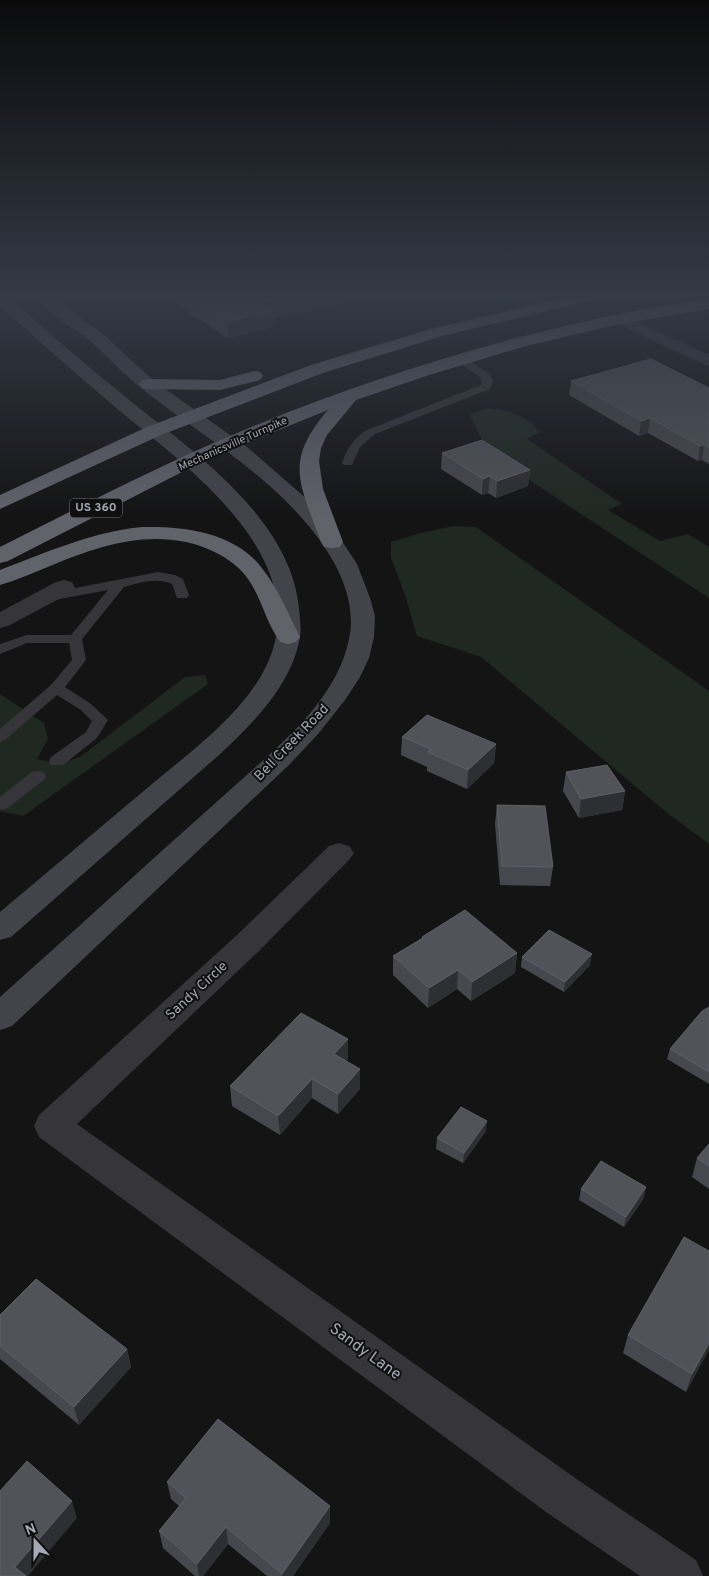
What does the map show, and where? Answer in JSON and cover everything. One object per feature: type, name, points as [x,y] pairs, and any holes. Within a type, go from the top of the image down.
[{"type":"highway","points":[[148,384],[220,385],[279,372]]},
{"type":"highway","points":[[0,503],[154,431],[192,415],[312,372]]},
{"type":"highway","name":"Mechanicsville Turnpike","points":[[0,556],[230,443],[350,396],[425,372]]},
{"type":"highway","points":[[332,542],[309,475],[308,458],[318,435],[350,396]]},
{"type":"highway","points":[[0,578],[107,538],[134,534],[187,536],[212,543],[232,552],[247,564],[258,578],[288,636]]},
{"type":"main road","points":[[0,929],[238,723],[274,675],[287,643],[290,614],[286,586],[273,555],[254,526],[232,500],[192,461],[85,372]]},
{"type":"main road","name":"Bell Creek Road","points":[[0,1018],[280,759],[334,700],[351,672],[360,646],[364,616],[356,587],[346,564],[332,542],[296,500],[230,443],[148,384],[134,372]]},
{"type":"street","points":[[0,621],[64,586]]},
{"type":"street","name":"Sandy Circle","points":[[52,1126],[248,944],[339,852]]},
{"type":"street","name":"Sandy Lane","points":[[52,1126],[562,1496],[680,1576]]},
{"type":"lane","points":[[348,463],[352,451],[364,436],[377,429],[486,387],[488,381],[486,376],[479,372]]},
{"type":"lane","points":[[44,598],[158,576],[170,578],[178,582],[182,595]]},
{"type":"lane","points":[[74,639],[120,583]]},
{"type":"lane","points":[[0,650],[11,642],[39,637],[74,639]]},
{"type":"lane","points":[[0,737],[56,688],[79,660],[74,639]]},
{"type":"lane","points":[[56,688],[86,707],[100,720],[92,735],[57,761]]},
{"type":"lane","points":[[0,805],[38,776]]},
{"type":"shaded area","points":[[488,408],[503,410],[517,415],[534,426],[540,432],[527,439],[622,504],[608,510],[660,541],[688,534],[709,547],[709,598],[488,453],[470,415]]},
{"type":"shaded area","points":[[453,526],[476,527],[709,691],[709,844],[666,812],[481,657],[417,636],[405,595],[391,558],[391,542]]},
{"type":"shaded area","points":[[205,675],[208,684],[23,816],[0,811],[0,694],[44,723],[48,739],[37,759],[60,764],[80,757],[185,677]]},
{"type":"building","points":[[605,372],[676,372],[709,388],[709,448],[704,445],[700,446],[650,418],[641,421],[571,381]]},
{"type":"building","points":[[482,440],[530,470],[497,481],[490,476],[483,479],[442,453]]},
{"type":"building","points":[[427,715],[496,744],[468,770],[428,752],[431,749],[402,737]]},
{"type":"building","points":[[607,765],[625,791],[581,799],[566,772]]},
{"type":"building","points":[[497,805],[545,806],[553,867],[502,866]]},
{"type":"building","points":[[465,910],[517,953],[472,982],[458,970],[429,988],[393,956]]},
{"type":"building","points":[[549,930],[592,954],[565,982],[522,957]]},
{"type":"building","points":[[709,1007],[709,1072],[670,1049],[702,1011]]},
{"type":"building","points":[[301,1013],[348,1039],[334,1054],[360,1069],[338,1094],[312,1079],[278,1116],[230,1086]]},
{"type":"building","points":[[461,1107],[487,1121],[464,1153],[437,1138]]},
{"type":"building","points":[[709,1144],[709,1166],[697,1158]]},
{"type":"building","points":[[601,1161],[646,1187],[626,1217],[581,1189]]},
{"type":"building","points":[[684,1237],[709,1251],[709,1343],[692,1374],[628,1335]]},
{"type":"building","points":[[36,1279],[127,1349],[74,1407],[0,1346],[0,1315]]},
{"type":"building","points":[[218,1419],[330,1506],[282,1574],[226,1527],[197,1564],[159,1531],[186,1498],[167,1482]]},
{"type":"building","points":[[27,1461],[72,1501],[15,1567],[26,1576],[0,1576],[0,1491]]}]
